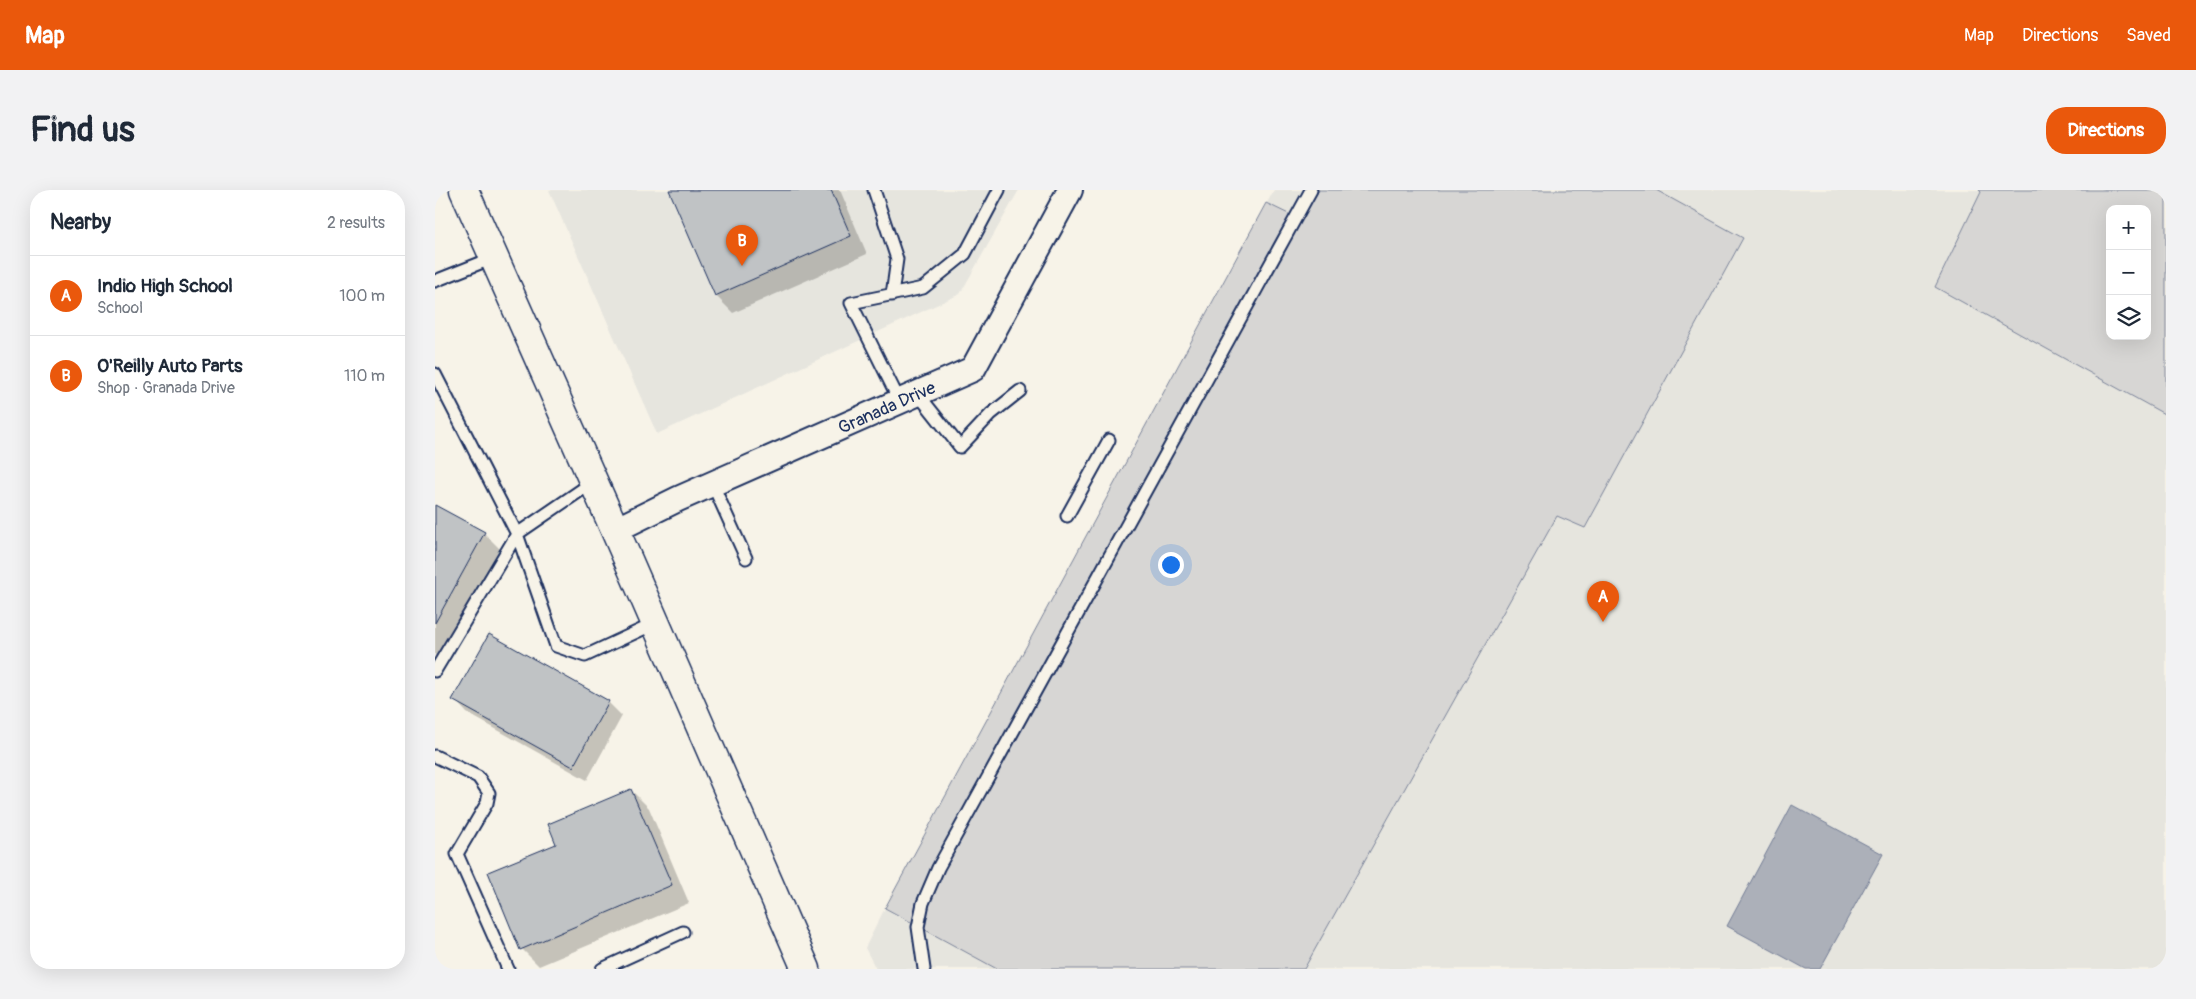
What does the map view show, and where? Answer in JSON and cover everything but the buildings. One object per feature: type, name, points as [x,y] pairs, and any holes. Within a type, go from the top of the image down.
[{"type":"main road","points":[[464,190],[615,530],[806,969]]},
{"type":"street","name":"Granada Drive","points":[[615,530],[677,499],[713,485],[973,370],[1070,190]]},
{"type":"lane","points":[[874,190],[897,259],[892,295]]},
{"type":"lane","points":[[999,190],[965,254],[923,288],[851,303],[909,398],[960,447],[991,414],[1020,391]]},
{"type":"lane","points":[[925,969],[918,927],[923,903],[938,868],[1311,190]]},
{"type":"lane","points":[[435,281],[493,258]]},
{"type":"lane","points":[[435,374],[517,534],[556,646],[585,656],[656,624]]},
{"type":"lane","points":[[1067,516],[1109,440]]},
{"type":"lane","points":[[435,671],[517,534],[593,482]]},
{"type":"lane","points":[[713,485],[746,558]]},
{"type":"lane","points":[[435,756],[478,777],[489,793],[487,803],[457,854],[508,969]]},
{"type":"lane","points":[[602,969],[683,932]]},
{"type":"shaded area","points":[[549,190],[1019,190],[960,294],[657,434]]},
{"type":"shaded area","points":[[1274,190],[2166,190],[2166,969],[876,969],[865,948]]},
{"type":"shaded area","points":[[1319,190],[1656,190],[1743,238],[1585,528],[1557,516],[1304,969],[997,969],[885,908],[1266,203],[1301,220]]},
{"type":"shaded area","points":[[1979,190],[2166,190],[2166,415],[1935,287],[1981,192]]},
{"type":"shaded area","points":[[1792,805],[1883,854],[1820,969],[1806,969],[1727,926]]},
{"type":"place","name":"O'Reilly Auto Parts","points":[[742,266]]},
{"type":"place","name":"Indio High School","points":[[1603,622]]}]
